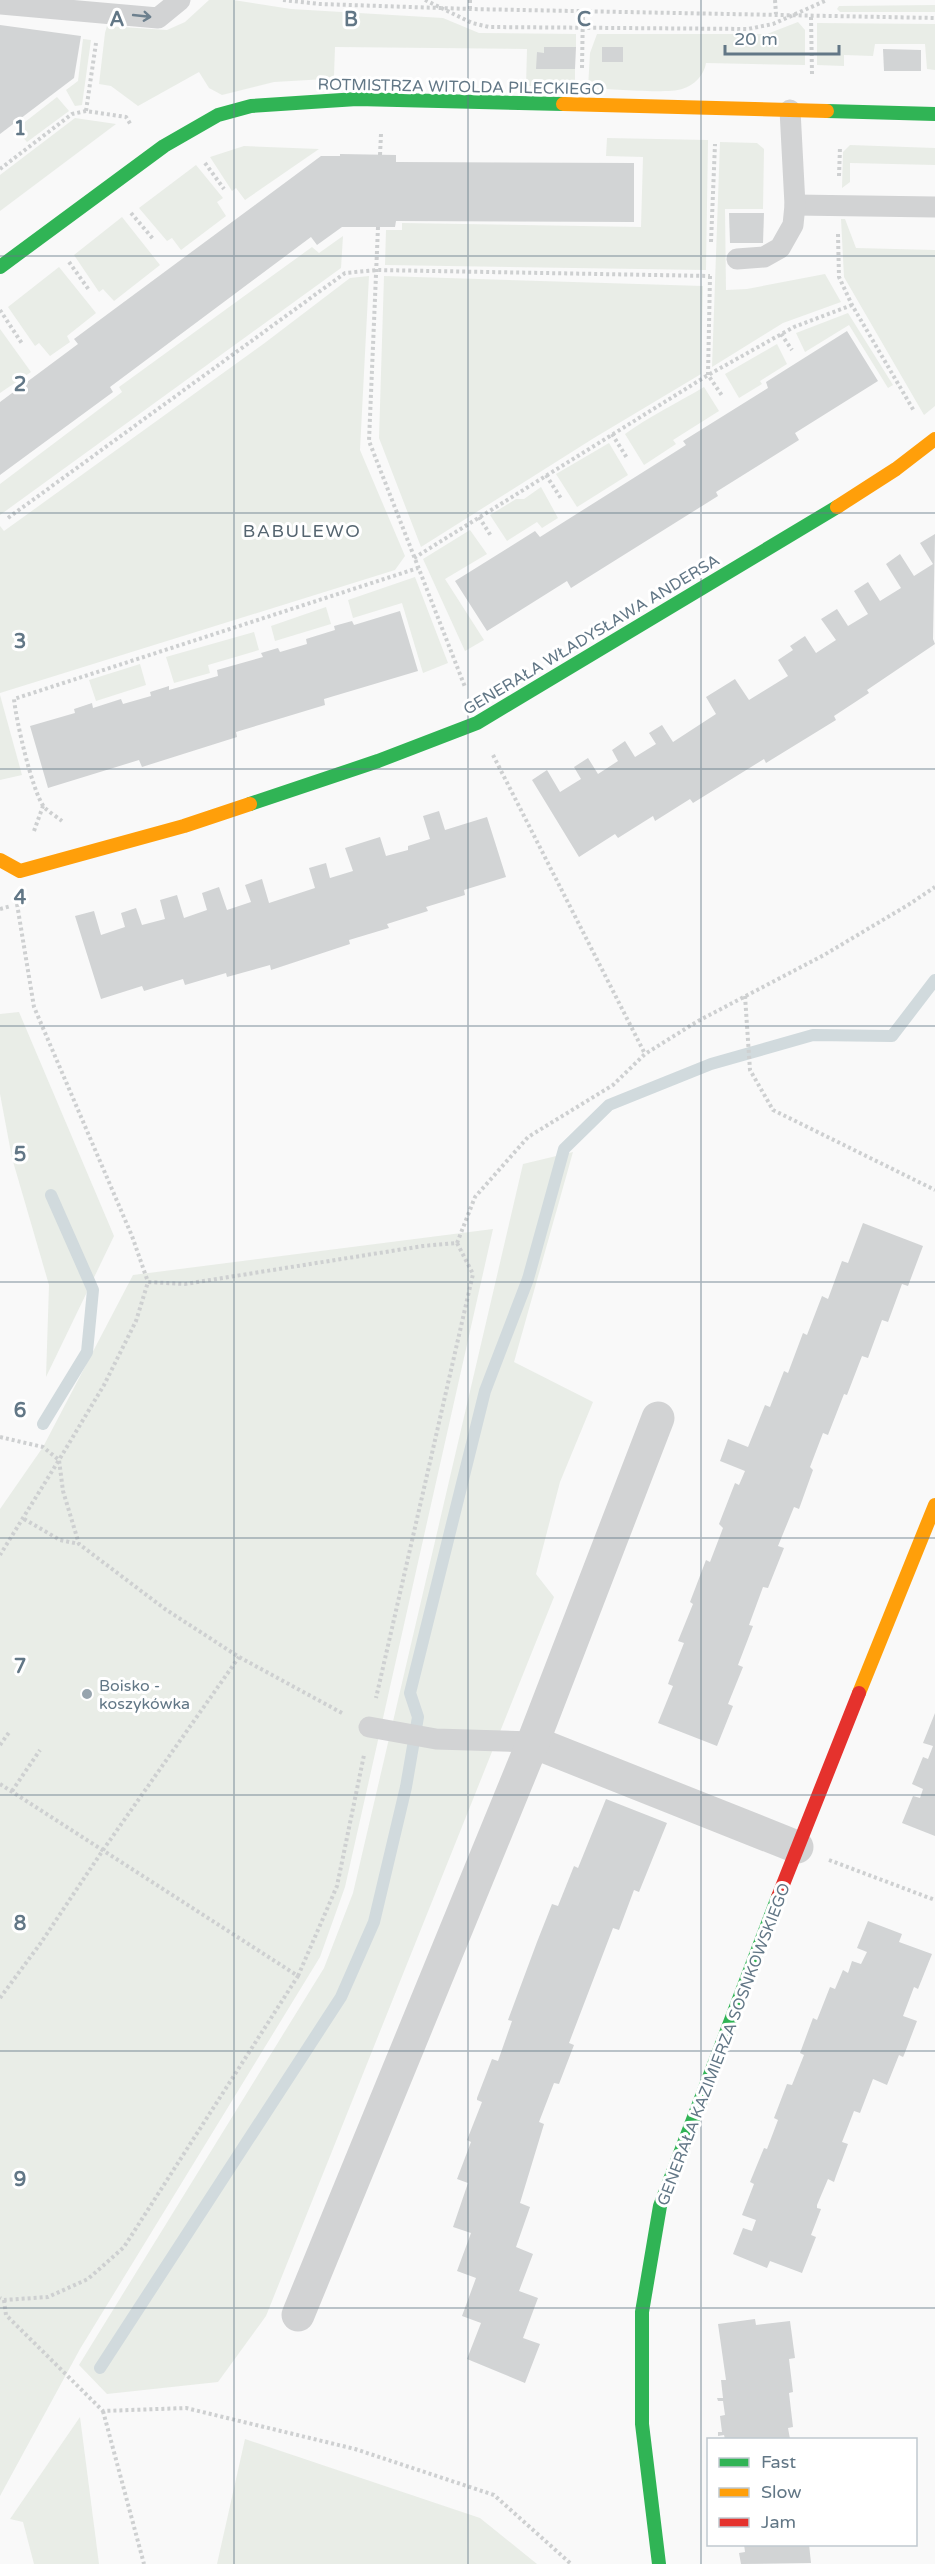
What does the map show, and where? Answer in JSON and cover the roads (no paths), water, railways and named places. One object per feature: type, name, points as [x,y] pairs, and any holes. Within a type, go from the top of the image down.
[{"type":"street","name":"ROTMISTRZA WITOLDA PILECKIEGO","points":[[0,267],[164,146],[218,116],[251,106],[357,99],[935,114]]},
{"type":"street","name":"GENERAŁA WŁADYSŁAWA ANDERSA","points":[[0,860],[20,871],[184,826],[378,761],[477,723],[840,505],[896,469],[935,439]]},
{"type":"street","points":[[298,2315],[533,1742],[658,1418]]},
{"type":"street","name":"GENERAŁA KAZIMIERZA SOSNKOWSKIEGO","points":[[659,2564],[642,2424],[642,2312],[660,2206],[797,1847],[935,1505]]},
{"type":"street","points":[[533,1742],[797,1847]]},
{"type":"lane","points":[[0,4],[158,18],[180,0]]},
{"type":"lane","points":[[737,259],[764,257],[780,248],[793,225],[795,205],[790,110]]},
{"type":"lane","points":[[795,205],[935,207]]},
{"type":"lane","points":[[369,1727],[436,1739],[533,1742]]},
{"type":"waterway","points":[[100,2368],[341,1997],[374,1922],[406,1787],[418,1717],[410,1693],[485,1391],[528,1279],[564,1149],[609,1105],[711,1064],[813,1035],[892,1036],[935,980]]},
{"type":"waterway","points":[[43,1424],[87,1352],[93,1290],[51,1195]]},
{"type":"place","name":"Boisko - koszykówka","points":[[87,1694]]},
{"type":"district","name":"BABULEWO","points":[[302,531]]}]
